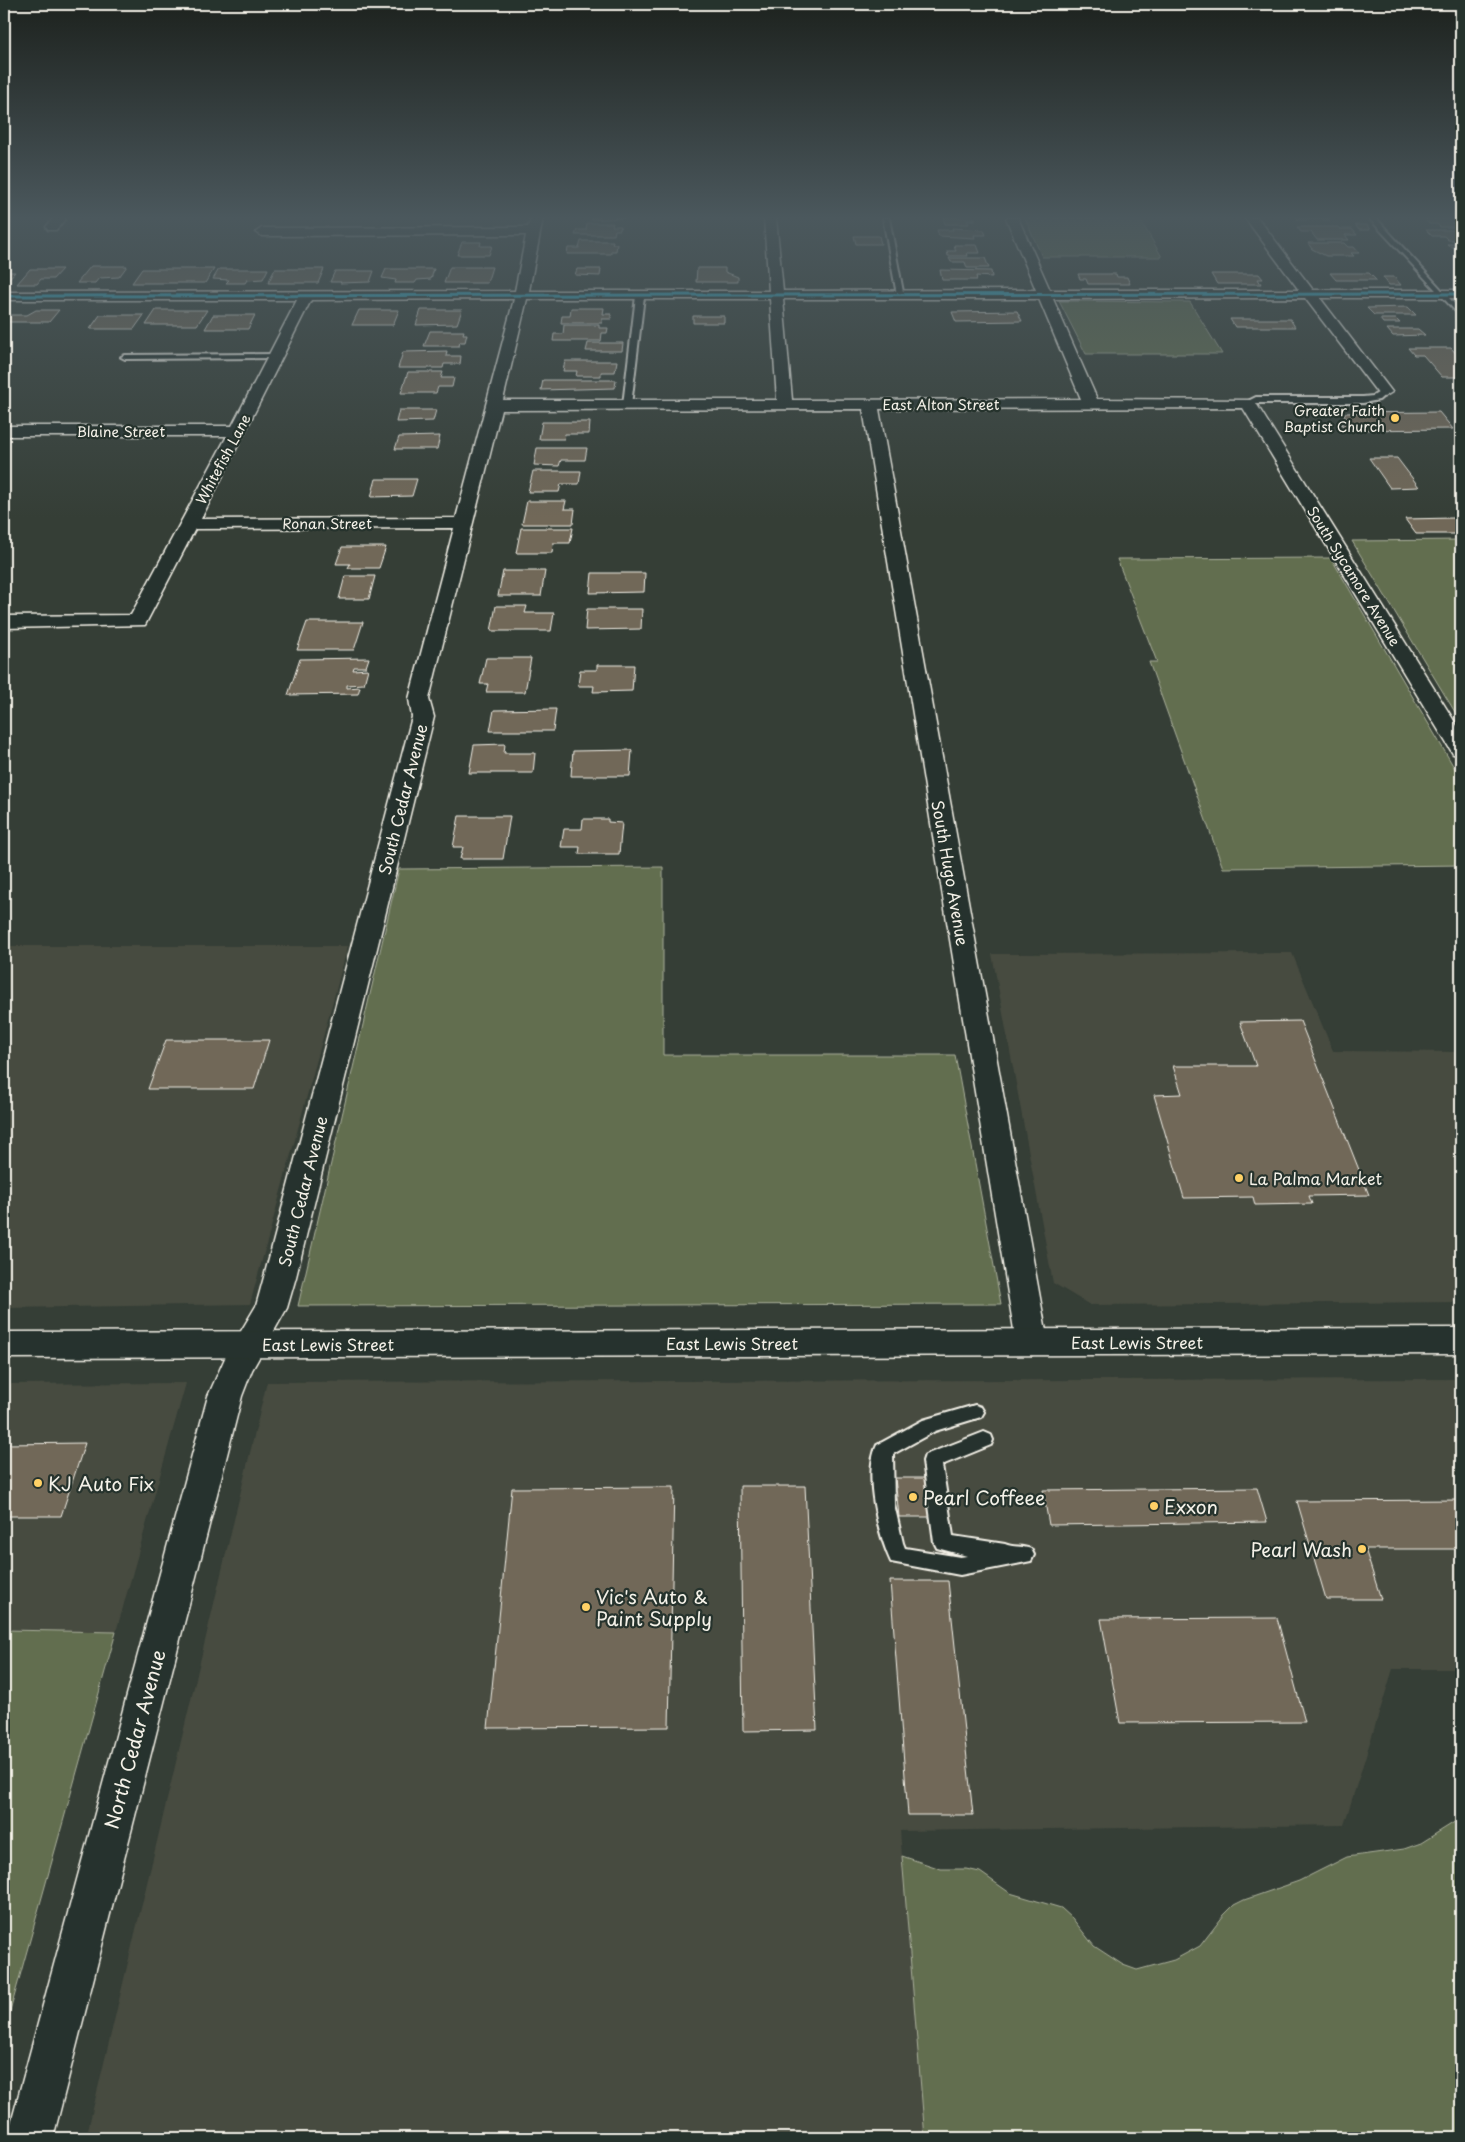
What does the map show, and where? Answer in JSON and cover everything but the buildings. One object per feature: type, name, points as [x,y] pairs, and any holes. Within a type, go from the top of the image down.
[{"type":"street","name":"Whitefish Lane","points":[[4,622],[138,621],[278,356],[296,318]]},
{"type":"street","name":"South Cedar Avenue","points":[[250,1344],[271,1308],[280,1277],[423,718],[419,699],[516,318]]},
{"type":"street","points":[[778,318],[785,404]]},
{"type":"street","points":[[1054,318],[1091,404]]},
{"type":"street","points":[[1328,318],[1384,392]]},
{"type":"street","name":"South Hugo Avenue","points":[[870,404],[1032,1342]]},
{"type":"street","name":"East Alton Street","points":[[494,405],[1248,404]]},
{"type":"street","name":"South Sycamore Avenue","points":[[1248,404],[1461,749]]},
{"type":"street","name":"Blaine Street","points":[[4,431],[238,431]]},
{"type":"street","name":"Ronan Street","points":[[189,524],[464,523]]},
{"type":"street","name":"East Lewis Street","points":[[4,1345],[1461,1341]]},
{"type":"street","name":"North Cedar Avenue","points":[[30,2138],[225,1396],[231,1379],[250,1344]]},
{"type":"lane","points":[[627,405],[637,318]]},
{"type":"lane","points":[[125,357],[278,356]]},
{"type":"lane","name":"East Alton Street","points":[[1248,404],[1256,400],[1363,400],[1376,398],[1384,392]]},
{"type":"lane","points":[[975,1412],[930,1425],[884,1450],[881,1469],[888,1531],[898,1556],[960,1566],[1024,1555],[973,1549],[944,1542],[932,1461],[984,1440]]},
{"type":"shaded area","points":[[4,946],[348,946],[250,1304],[4,1308]]},
{"type":"shaded area","points":[[1292,953],[1333,1051],[1461,1052],[1461,1302],[1090,1305],[1053,1283],[992,954]]},
{"type":"shaded area","points":[[1461,1379],[1461,1669],[1393,1669],[1344,1825],[900,1831],[925,2138],[86,2138],[267,1382]]},
{"type":"shaded area","points":[[186,1383],[116,1632],[4,1630],[4,1384]]},
{"type":"green space","points":[[1068,318],[1200,318],[1222,354],[1086,354]]},
{"type":"green space","points":[[1461,540],[1461,722],[1352,541]]},
{"type":"green space","points":[[1331,558],[1461,779],[1461,865],[1223,868],[1149,662],[1157,662],[1117,559]]},
{"type":"green space","points":[[663,867],[663,1055],[955,1055],[1001,1304],[298,1306],[399,869]]},
{"type":"green space","points":[[4,1630],[116,1632],[4,2033]]},
{"type":"green space","points":[[1461,1818],[1461,2138],[925,2138],[902,1856],[941,1869],[966,1869],[980,1872],[1010,1893],[1061,1908],[1072,1918],[1094,1946],[1123,1965],[1137,1970],[1174,1960],[1200,1946],[1224,1915],[1234,1905],[1244,1900],[1299,1881],[1347,1857],[1404,1849],[1421,1843]]},
{"type":"place","name":"Greater Faith Baptist Church","points":[[1395,418]]},
{"type":"place","name":"La Palma Market","points":[[1239,1178]]},
{"type":"place","name":"KJ Auto Fix","points":[[38,1483]]},
{"type":"place","name":"Pearl Coffeee","points":[[913,1497]]},
{"type":"place","name":"Exxon","points":[[1154,1506]]},
{"type":"place","name":"Pearl Wash","points":[[1362,1549]]},
{"type":"place","name":"Vic's Auto & Paint Supply","points":[[586,1607]]}]
